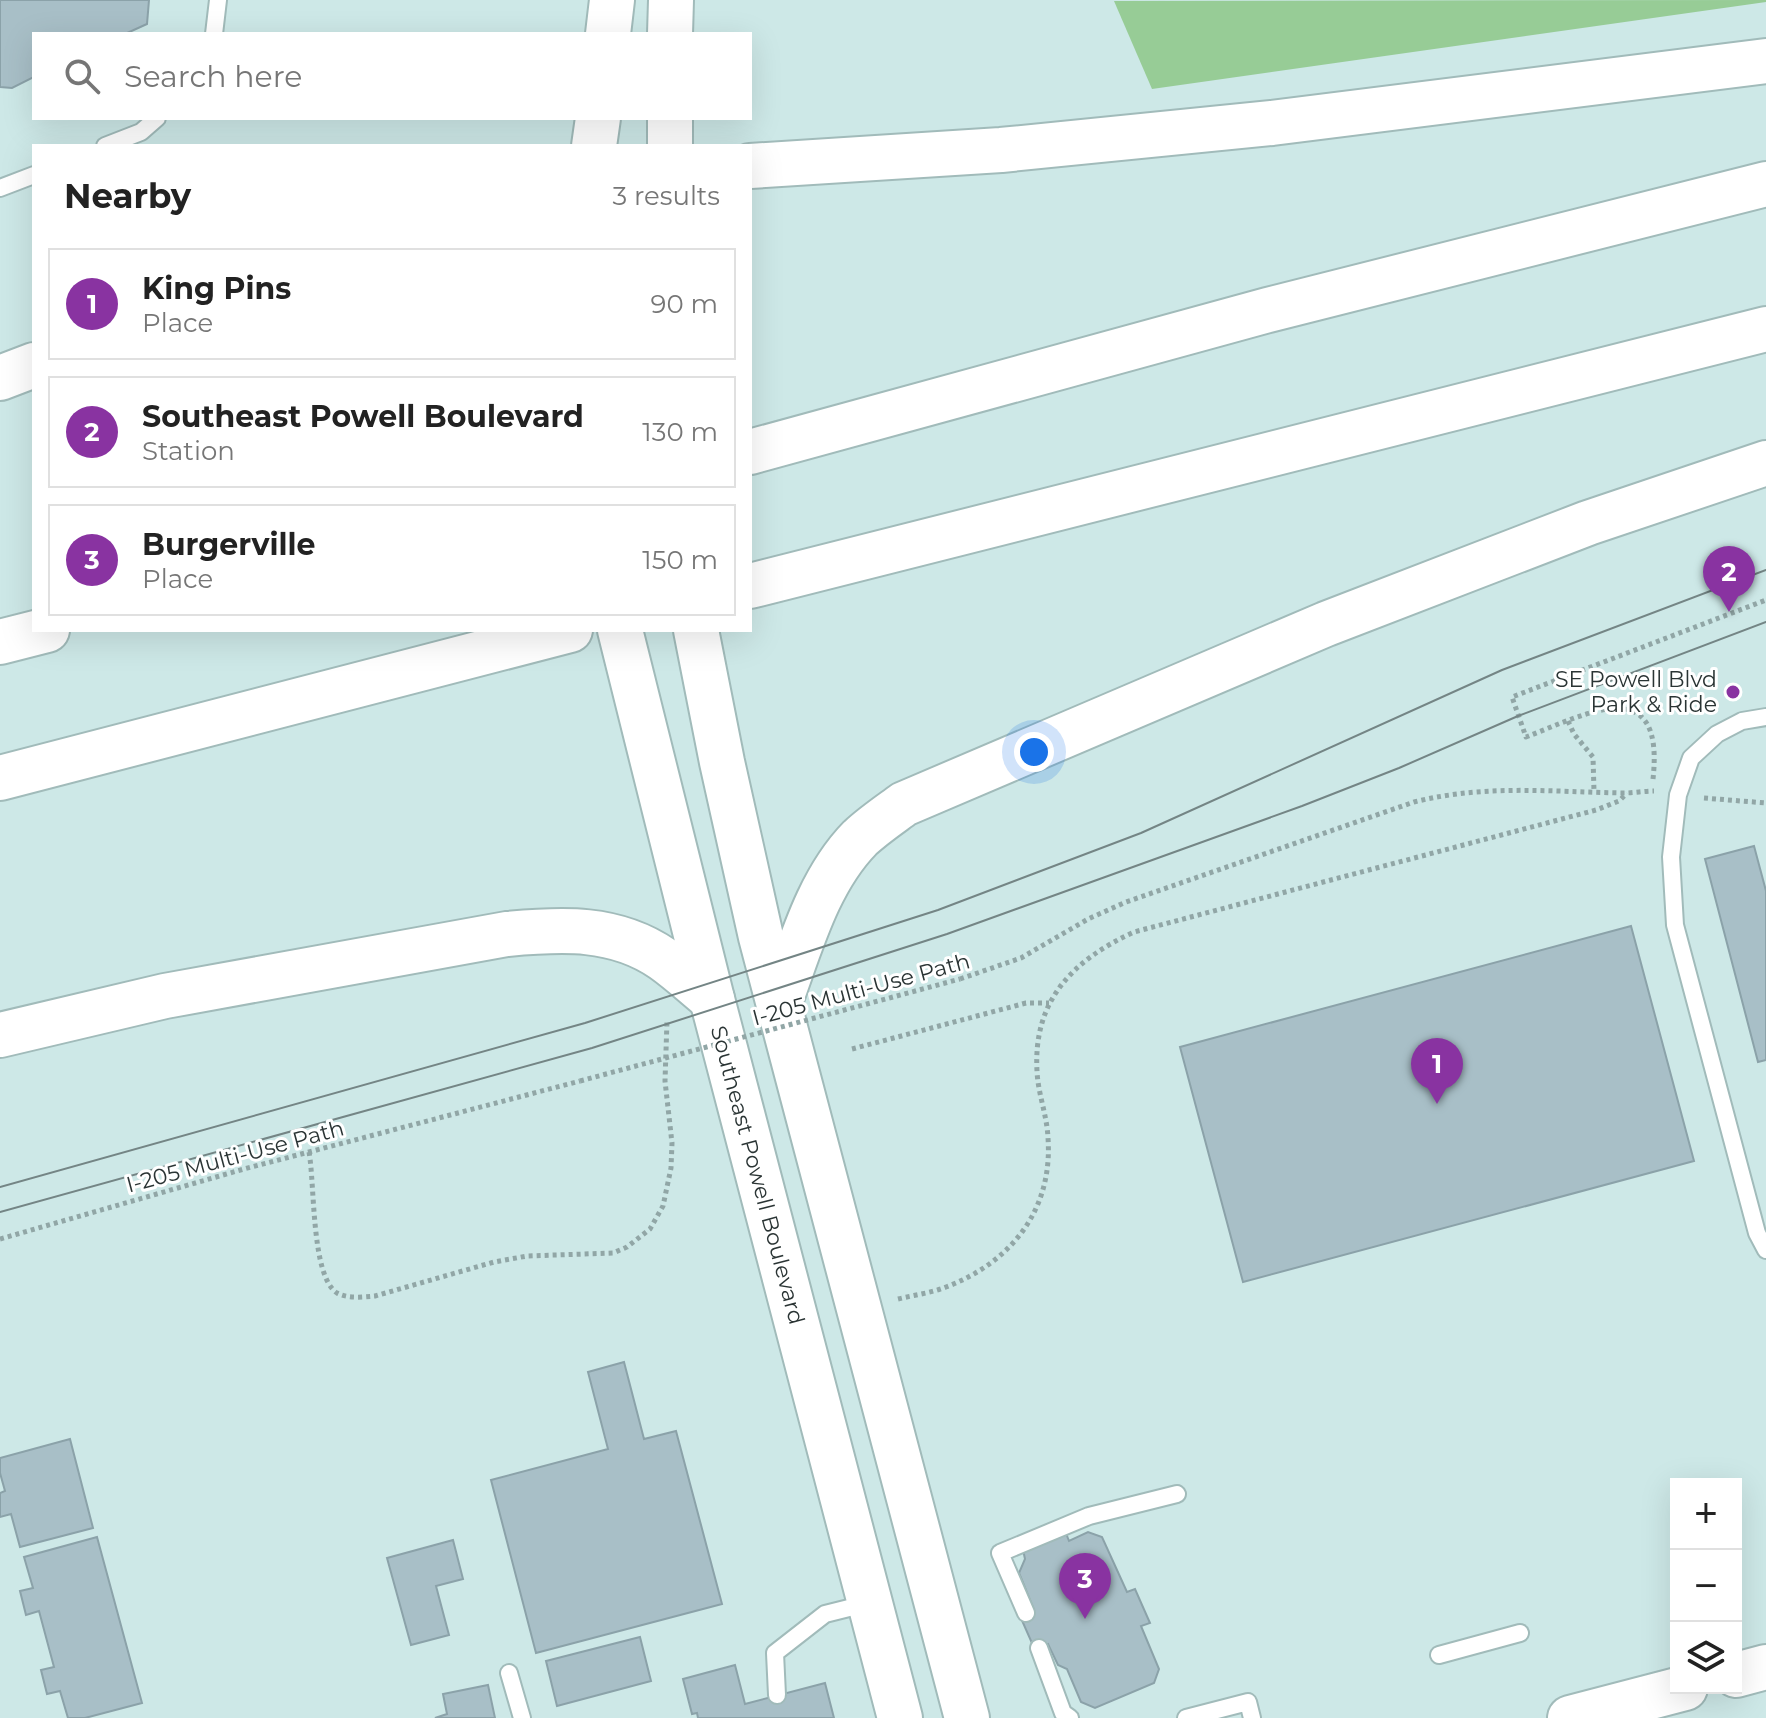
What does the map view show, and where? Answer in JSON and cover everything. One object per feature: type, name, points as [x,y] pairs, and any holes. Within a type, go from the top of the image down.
[{"type":"main road","points":[[608,32],[612,0]]},
{"type":"main road","points":[[670,32],[671,0]]},
{"type":"main road","points":[[752,166],[1001,150],[1272,123],[1766,61]]},
{"type":"main road","points":[[594,144],[598,120]]},
{"type":"main road","points":[[670,120],[670,144]]},
{"type":"main road","points":[[752,452],[1268,310],[1766,184]]},
{"type":"main road","points":[[752,586],[1766,329]]},
{"type":"main road","points":[[0,378],[32,366]]},
{"type":"main road","points":[[779,1004],[812,916],[830,878],[858,840],[904,804],[1326,624],[1588,523],[1766,463]]},
{"type":"main road","points":[[0,642],[39,632]]},
{"type":"main road","points":[[0,778],[562,632]]},
{"type":"main road","name":"Southeast Powell Boulevard","points":[[620,632],[712,999],[900,1718]]},
{"type":"main road","points":[[696,632],[744,866],[967,1718]]},
{"type":"main road","points":[[0,1035],[179,993],[507,934],[561,929],[602,933],[643,949],[662,958],[712,999]]},
{"type":"main road","points":[[1742,1673],[1766,1667]]},
{"type":"main road","points":[[1570,1718],[1670,1692]]},
{"type":"lane","points":[[214,32],[218,0]]},
{"type":"lane","points":[[110,144],[141,132],[155,120]]},
{"type":"lane","points":[[0,188],[32,176]]},
{"type":"lane","points":[[1766,717],[1742,721],[1717,734],[1691,758],[1678,795],[1671,857],[1675,925],[1757,1233],[1766,1250]]},
{"type":"lane","points":[[1026,1613],[1000,1553],[1089,1516],[1177,1494]]},
{"type":"lane","points":[[777,1695],[775,1653],[825,1614],[870,1603]]},
{"type":"lane","points":[[1439,1655],[1520,1633]]},
{"type":"lane","points":[[1039,1648],[1063,1713],[1070,1718]]},
{"type":"lane","points":[[509,1673],[522,1718]]},
{"type":"lane","points":[[1186,1718],[1250,1710]]},
{"type":"path","points":[[1651,790],[1654,740],[1639,716],[1617,707],[1600,709],[1526,737],[1512,697],[1766,600]]},
{"type":"path","points":[[1568,721],[1574,734],[1593,757],[1594,792]]},
{"type":"path","name":"I-205 Multi-Use Path","points":[[0,1239],[309,1152],[960,979],[1021,958],[1088,919],[1126,902],[1414,802],[1450,793],[1475,791],[1627,793],[1619,801],[1596,810],[1134,932],[1106,945],[1084,961],[1049,1003]]},
{"type":"path","points":[[852,1049],[1026,1003],[1049,1003],[1037,1053],[1049,1166],[1043,1196],[1033,1218],[1009,1247],[983,1268],[947,1287],[898,1299]]},
{"type":"path","points":[[309,1152],[318,1255],[329,1285],[338,1293],[375,1296],[494,1262],[527,1256],[613,1253],[627,1247],[650,1229],[667,1192],[672,1143],[665,1081],[667,1021]]},
{"type":"green space","points":[[1766,0],[1152,89],[1114,1]]},
{"type":"building","points":[[0,0],[149,0],[147,24],[129,32],[32,32],[32,78],[12,88],[0,87]]},
{"type":"building","points":[[1754,846],[1766,891],[1766,1060],[1758,1062],[1705,859]]},
{"type":"building","points":[[1631,926],[1694,1161],[1243,1282],[1180,1047]]},
{"type":"building","points":[[624,1362],[644,1439],[676,1431],[722,1604],[536,1653],[491,1480],[608,1449],[588,1372]]},
{"type":"building","points":[[70,1439],[93,1528],[20,1547],[11,1514],[0,1517],[0,1493],[5,1491],[0,1458]]},
{"type":"building","points":[[1064,1528],[1069,1541],[1088,1532],[1102,1537],[1127,1592],[1135,1589],[1150,1623],[1141,1626],[1159,1669],[1154,1683],[1095,1708],[1081,1702],[1067,1669],[1058,1665],[1048,1644],[1035,1650],[1020,1616],[1034,1610],[1019,1573],[1025,1559],[1022,1545]]},
{"type":"building","points":[[97,1537],[142,1703],[85,1718],[68,1718],[60,1691],[47,1694],[41,1670],[54,1667],[39,1611],[26,1615],[20,1591],[33,1588],[24,1557]]},
{"type":"building","points":[[453,1540],[463,1579],[436,1586],[449,1635],[411,1645],[387,1558]]},
{"type":"building","points":[[640,1637],[651,1681],[557,1706],[546,1661]]},
{"type":"building","points":[[735,1665],[745,1704],[825,1683],[834,1718],[698,1718],[697,1713],[692,1714],[683,1679]]},
{"type":"building","points":[[488,1685],[495,1718],[435,1718],[447,1714],[443,1694]]},
{"type":"tram line","points":[[0,1187],[585,1023],[938,910],[1141,833],[1502,670],[1766,570]]},
{"type":"tram line","points":[[0,1212],[592,1048],[947,934],[1302,806],[1518,716],[1766,622]]},
{"type":"place","name":"Southeast Powell Boulevard","points":[[1729,612]]},
{"type":"place","name":"SE Powell Blvd Park & Ride","points":[[1733,692]]},
{"type":"place","name":"King Pins","points":[[1437,1104]]},
{"type":"place","name":"Burgerville","points":[[1085,1619]]}]
